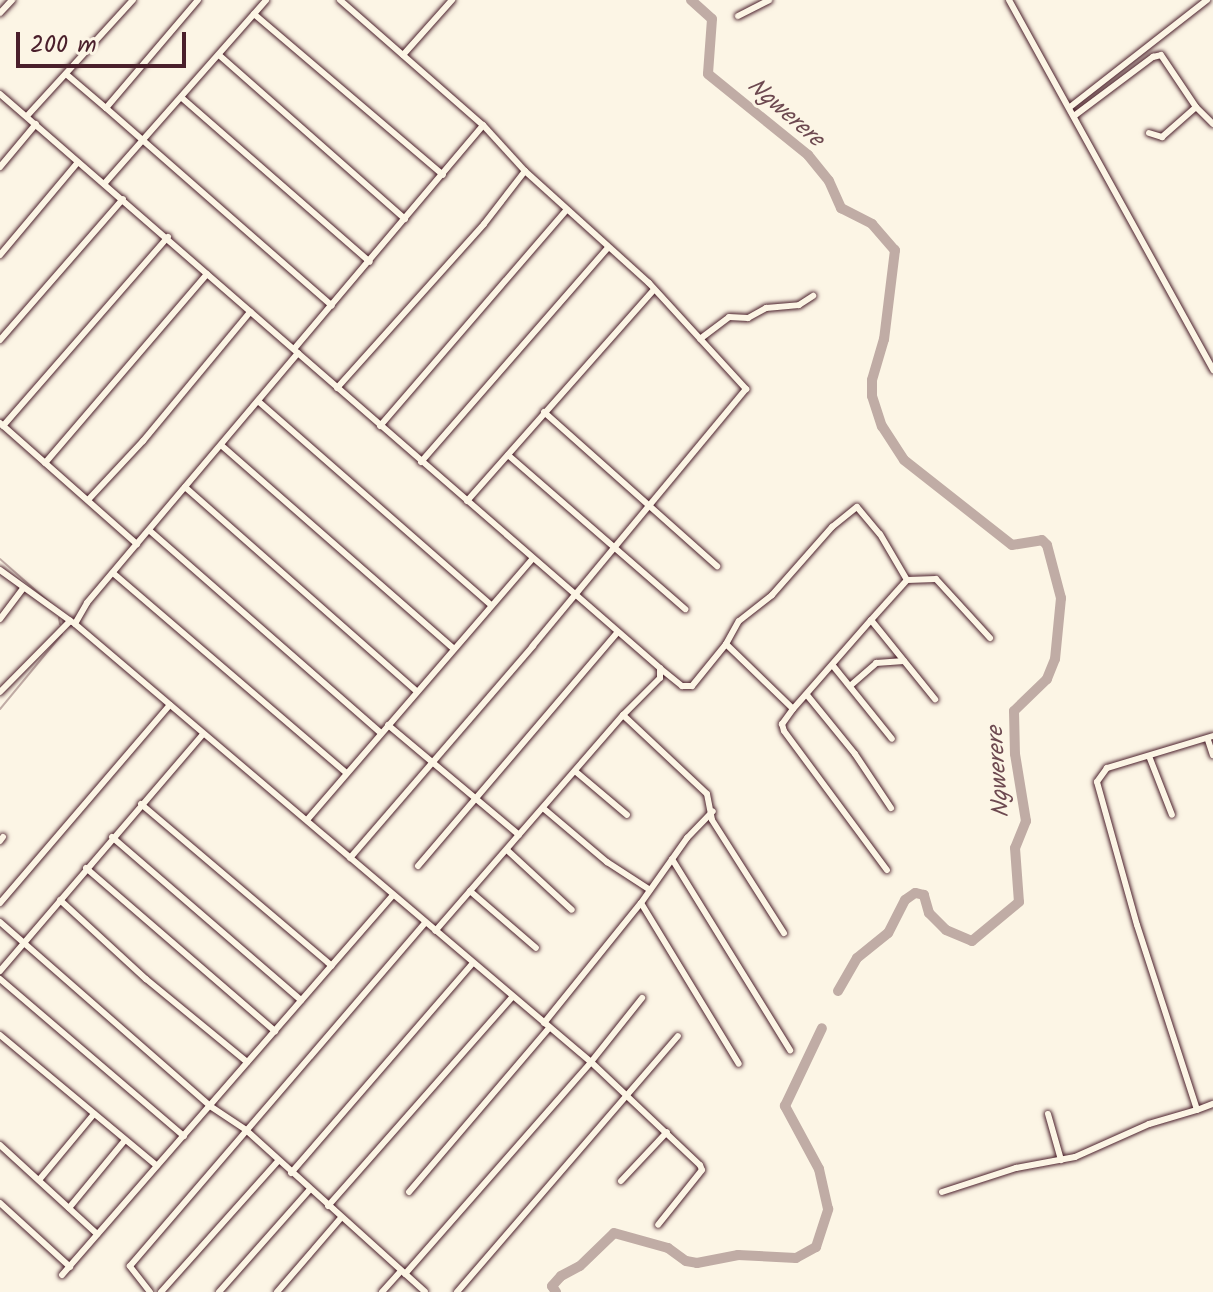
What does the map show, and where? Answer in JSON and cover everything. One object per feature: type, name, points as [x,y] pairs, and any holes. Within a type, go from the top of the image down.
[{"type":"street","points":[[0,13],[12,0]]},
{"type":"street","points":[[27,116],[133,0]]},
{"type":"street","points":[[106,108],[198,0]]},
{"type":"street","points":[[104,184],[266,0]]},
{"type":"street","points":[[340,0],[483,125],[525,171],[654,290],[743,382],[746,392],[350,858]]},
{"type":"street","points":[[403,55],[452,0]]},
{"type":"street","points":[[738,16],[769,0]]},
{"type":"street","points":[[1009,0],[1213,370]]},
{"type":"street","points":[[1070,107],[1207,0]]},
{"type":"street","points":[[254,14],[443,175]]},
{"type":"street","points":[[219,55],[405,219]]},
{"type":"street","points":[[1074,116],[1157,55],[1163,57],[1196,107],[1213,124]]},
{"type":"street","points":[[66,74],[332,306]]},
{"type":"street","points":[[0,94],[168,237],[617,633],[687,688],[696,682],[726,644],[739,621],[772,595],[832,527],[857,507],[872,522],[907,580]]},
{"type":"street","points":[[182,98],[370,262]]},
{"type":"street","points":[[1149,133],[1162,137],[1196,107]]},
{"type":"street","points":[[0,167],[36,124]]},
{"type":"street","points":[[0,692],[73,622],[483,125]]},
{"type":"street","points":[[0,255],[78,162]]},
{"type":"street","points":[[337,388],[484,224],[525,171]]},
{"type":"street","points":[[0,340],[123,199]]},
{"type":"street","points":[[380,426],[567,209]]},
{"type":"street","points":[[137,544],[2,425],[168,237]]},
{"type":"street","points":[[421,462],[608,248]]},
{"type":"street","points":[[45,463],[207,274]]},
{"type":"street","points":[[467,501],[654,290]]},
{"type":"street","points":[[700,339],[729,317],[748,318],[766,308],[799,305],[813,296]]},
{"type":"street","points":[[88,500],[143,441],[250,312]]},
{"type":"street","points":[[258,401],[491,605]]},
{"type":"street","points":[[544,412],[717,566]]},
{"type":"street","points":[[221,445],[453,648]]},
{"type":"street","points":[[508,455],[685,609]]},
{"type":"street","points":[[185,487],[416,691]]},
{"type":"street","points":[[149,530],[381,733]]},
{"type":"street","points":[[307,820],[532,559]]},
{"type":"street","points":[[0,570],[73,622],[202,735],[307,820],[591,1062],[667,1132],[702,1170],[658,1225]]},
{"type":"street","points":[[113,573],[346,773]]},
{"type":"street","points":[[887,870],[784,731],[782,724],[907,580],[936,579],[990,638]]},
{"type":"street","points":[[0,619],[23,589]]},
{"type":"street","points":[[871,620],[935,699]]},
{"type":"street","points":[[418,866],[617,633]]},
{"type":"street","points":[[726,644],[793,709]]},
{"type":"street","points":[[850,686],[876,663],[904,661]]},
{"type":"street","points":[[834,667],[892,739]]},
{"type":"street","points":[[435,931],[623,715],[660,678],[660,668]]},
{"type":"street","points":[[807,695],[855,754],[891,808]]},
{"type":"street","points":[[0,903],[170,705]]},
{"type":"street","points":[[623,715],[707,794],[713,811],[712,820],[784,933]]},
{"type":"street","points":[[388,725],[519,835]]},
{"type":"street","points":[[0,971],[202,735]]},
{"type":"street","points":[[1197,1110],[1097,787],[1098,776],[1107,768],[1210,738],[1213,755]]},
{"type":"street","points":[[1149,756],[1172,815]]},
{"type":"street","points":[[575,771],[627,815]]},
{"type":"street","points":[[141,804],[332,966]]},
{"type":"street","points":[[543,808],[607,862],[650,890]]},
{"type":"street","points":[[409,1192],[546,1025],[672,859],[713,811]]},
{"type":"street","points":[[112,837],[301,1000]]},
{"type":"street","points":[[507,850],[572,910]]},
{"type":"street","points":[[672,859],[790,1050]]},
{"type":"street","points":[[86,868],[275,1031]]},
{"type":"street","points":[[470,891],[536,948]]},
{"type":"street","points":[[62,1275],[393,895]]},
{"type":"street","points":[[60,900],[146,979],[247,1062]]},
{"type":"street","points":[[641,903],[739,1064]]},
{"type":"street","points":[[0,922],[210,1106],[246,1130],[340,1219],[425,1292]]},
{"type":"street","points":[[150,1292],[130,1266],[425,923]]},
{"type":"street","points":[[291,1173],[473,963]]},
{"type":"street","points":[[0,979],[184,1136]]},
{"type":"street","points":[[328,1206],[512,997]]},
{"type":"street","points":[[382,1292],[591,1062],[642,998]]},
{"type":"street","points":[[0,1035],[157,1166]]},
{"type":"street","points":[[457,1292],[678,1036]]},
{"type":"street","points":[[942,1192],[1016,1168],[1061,1160],[1149,1124],[1213,1104]]},
{"type":"street","points":[[39,1180],[94,1114]]},
{"type":"street","points":[[1048,1114],[1061,1160]]},
{"type":"street","points":[[621,1181],[667,1132]]},
{"type":"street","points":[[69,1208],[125,1140]]},
{"type":"street","points":[[0,1145],[97,1234]]},
{"type":"street","points":[[161,1292],[278,1161]]},
{"type":"street","points":[[219,1292],[310,1189]]},
{"type":"street","points":[[0,1203],[70,1267]]},
{"type":"street","points":[[277,1292],[340,1219]]},
{"type":"waterway","name":"Ngwerere","points":[[691,0],[712,19],[708,74],[808,155],[829,181],[841,208],[872,224],[895,250],[884,339],[872,380],[872,396],[882,426],[904,460],[1012,545],[1042,540],[1047,545],[1061,598],[1055,659],[1047,679],[1014,711],[1015,754],[1026,821],[1015,848],[1019,902],[972,941],[946,930],[929,913],[924,895],[915,893],[905,900],[888,933],[857,958],[838,991]]},
{"type":"waterway","points":[[0,559],[50,603]]},
{"type":"waterway","points":[[59,618],[60,624]]},
{"type":"waterway","points":[[0,709],[62,634]]},
{"type":"waterway","name":"Ngwerere","points":[[556,1292],[552,1286],[561,1276],[580,1266],[614,1233],[668,1248],[686,1261],[697,1263],[738,1255],[796,1258],[816,1247],[828,1209],[819,1169],[785,1106],[822,1028]]}]
